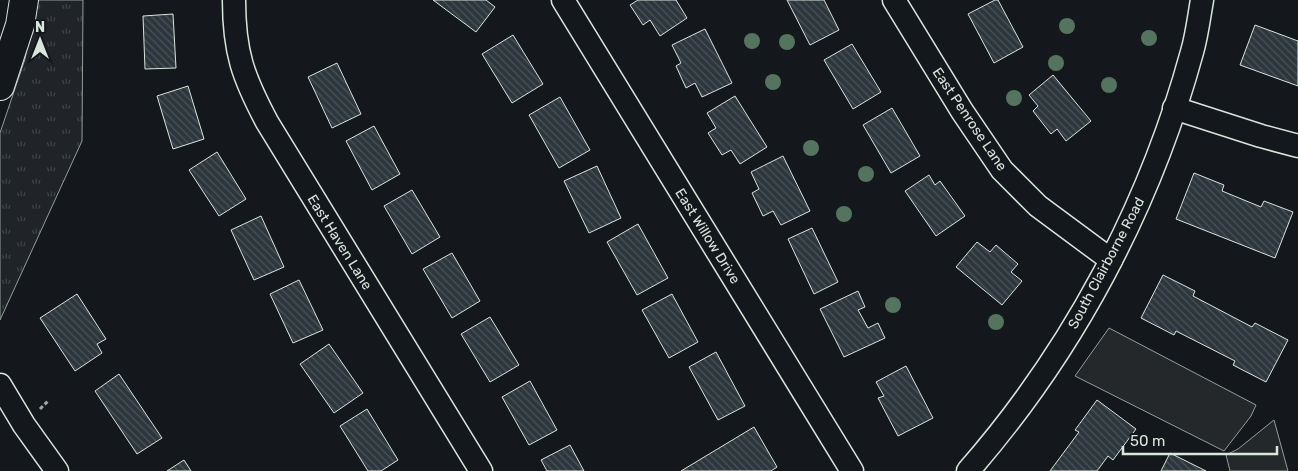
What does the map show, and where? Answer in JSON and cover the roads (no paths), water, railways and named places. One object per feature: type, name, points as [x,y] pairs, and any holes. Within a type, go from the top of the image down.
[{"type":"main road","points":[[0,86],[20,25],[24,0]]},
{"type":"street","name":"East Haven Lane","points":[[234,0],[238,53],[250,90],[267,122],[481,471]]},
{"type":"street","name":"East Willow Drive","points":[[563,0],[852,471]]},
{"type":"street","name":"East Penrose Lane","points":[[894,0],[962,111],[1002,170],[1038,206],[1111,260]]},
{"type":"street","name":"South Clairborne Road","points":[[968,471],[1020,409],[1067,337],[1111,260],[1136,210],[1174,108],[1193,50],[1202,0]]},
{"type":"street","points":[[1174,108],[1298,146]]},
{"type":"street","points":[[0,385],[24,425],[57,471]]},
{"type":"street","points":[[0,410],[24,425]]}]
